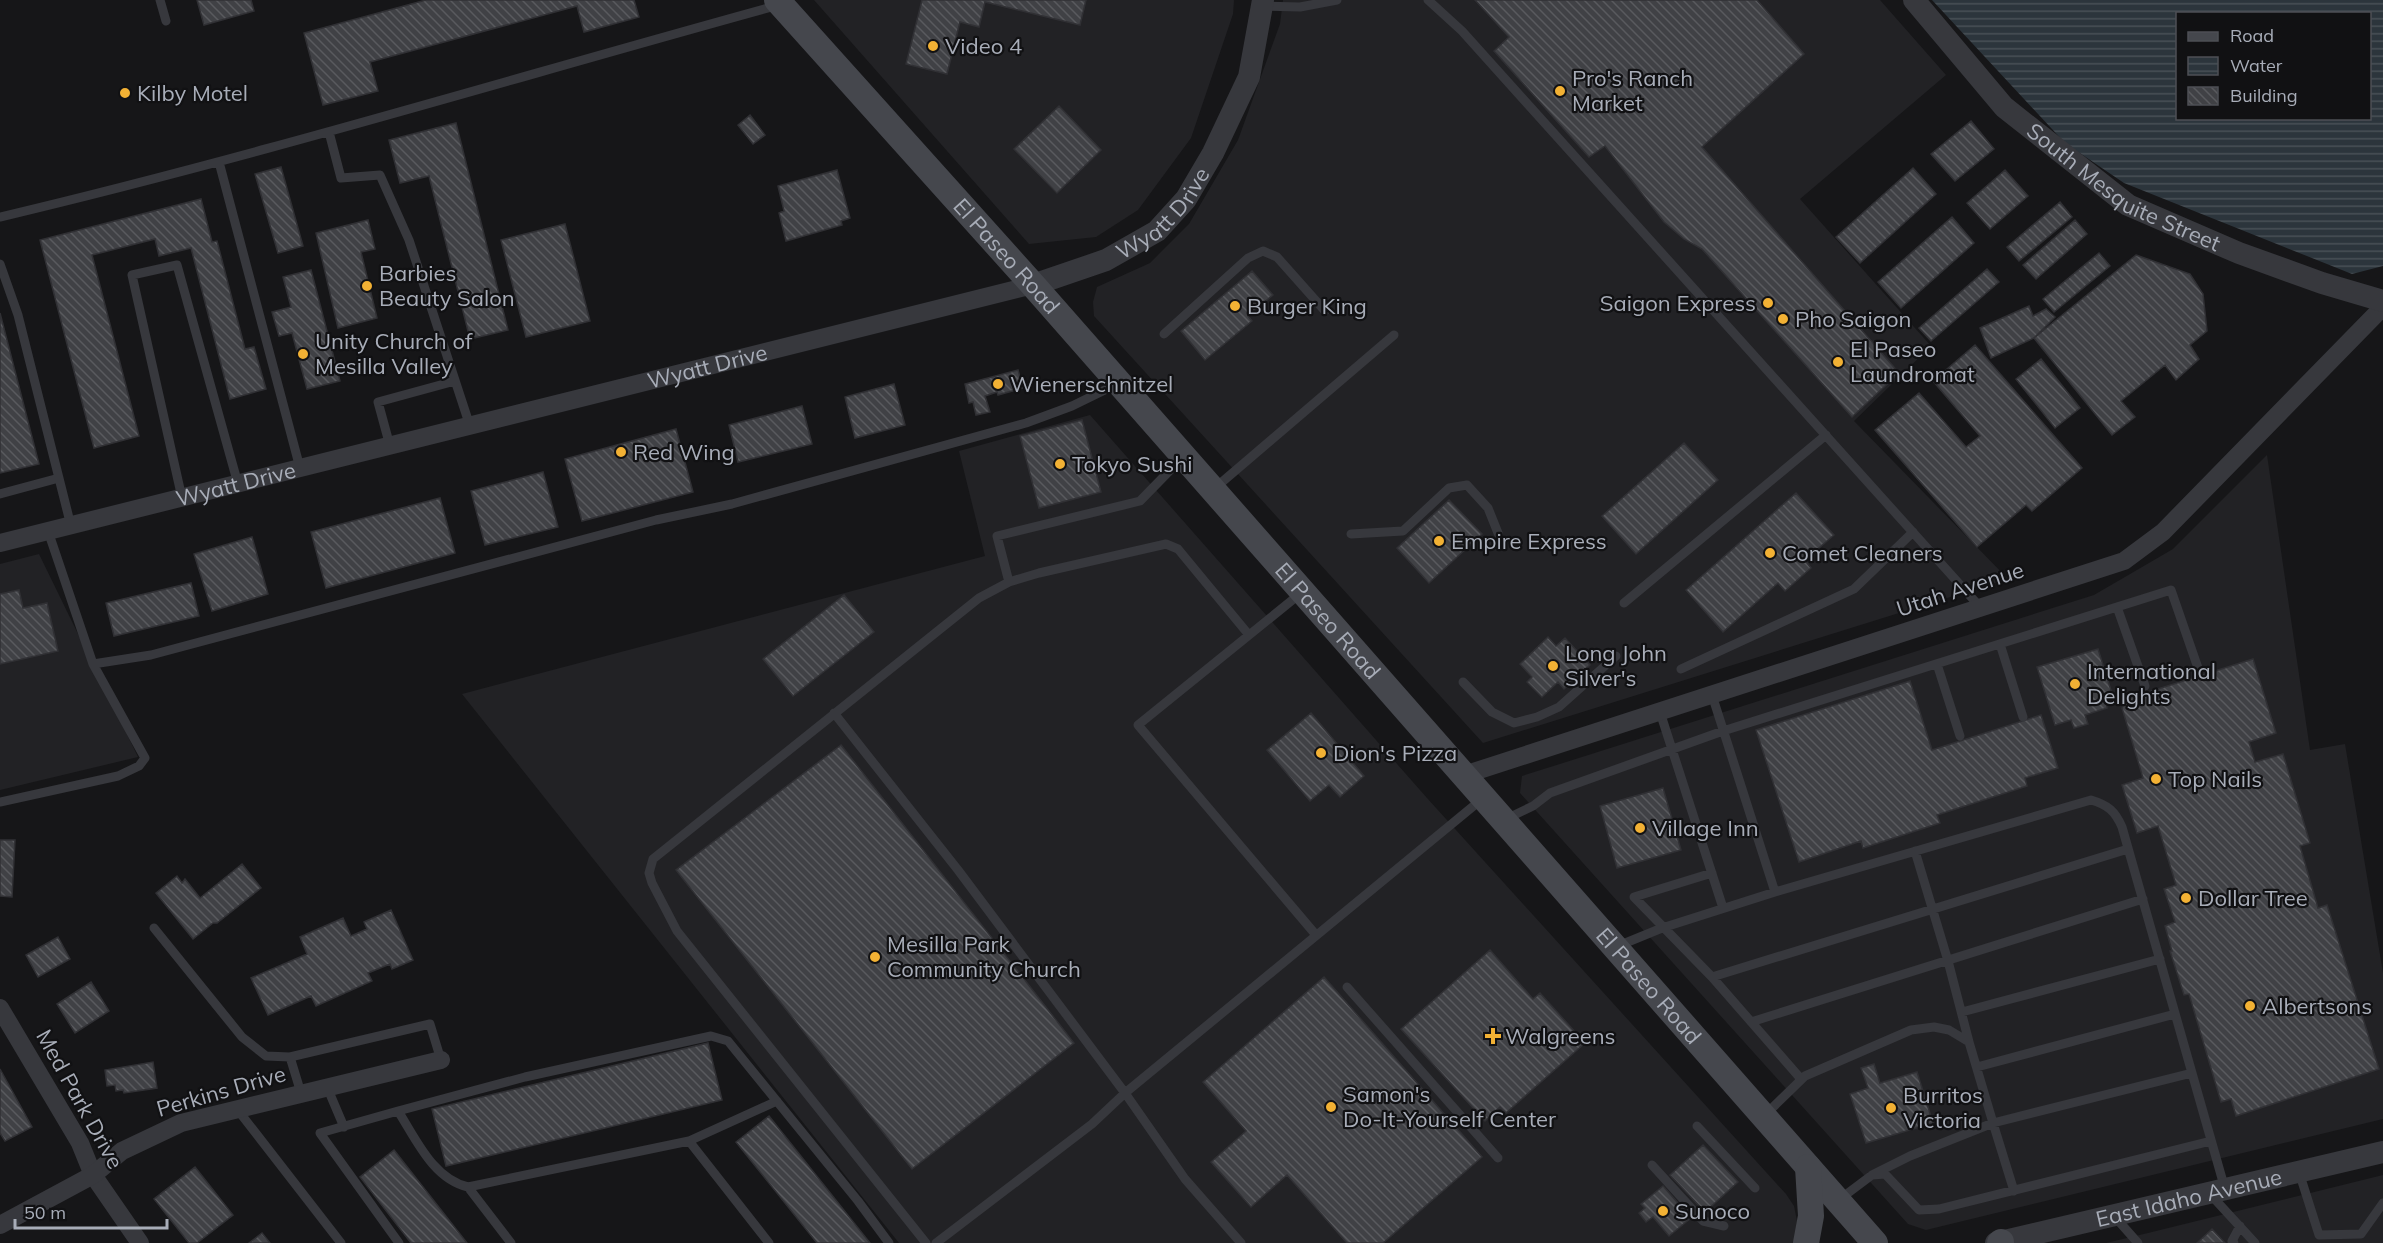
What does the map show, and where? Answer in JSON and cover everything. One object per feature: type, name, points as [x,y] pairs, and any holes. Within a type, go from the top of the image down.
[{"type":"main road","name":"El Paseo Road","points":[[779,2],[1119,382],[1875,1243]]},
{"type":"main road","points":[[1806,1243],[1811,1216],[1808,1167]]},
{"type":"street","name":"South Mesquite Street","points":[[1914,0],[2004,107],[2128,205],[2239,253],[2322,283],[2383,301]]},
{"type":"street","name":"Wyatt Drive","points":[[0,543],[1033,285],[1106,261],[1157,231],[1186,200],[1213,153],[1249,77],[1263,3]]},
{"type":"street","name":"Utah Avenue","points":[[1464,775],[2124,561],[2163,532],[2383,306]]},
{"type":"street","name":"Med Park Drive","points":[[0,1008],[80,1143],[93,1174],[140,1243]]},
{"type":"street","name":"Perkins Drive","points":[[0,1225],[93,1174],[122,1151],[181,1123],[441,1060]]},
{"type":"street","name":"East Idaho Avenue","points":[[1999,1243],[2057,1232],[2113,1215],[2383,1152]]},
{"type":"lane","points":[[160,0],[165,21]]},
{"type":"lane","points":[[1263,3],[1300,7],[1337,0]]},
{"type":"lane","points":[[1428,0],[1462,31],[1982,608]]},
{"type":"lane","points":[[0,217],[329,132],[779,2]]},
{"type":"lane","points":[[329,132],[341,178],[380,175],[409,240],[470,426]]},
{"type":"lane","points":[[219,162],[300,468]]},
{"type":"lane","points":[[1164,334],[1248,258],[1263,251],[1277,257],[1325,311]]},
{"type":"lane","points":[[0,264],[18,315],[71,526]]},
{"type":"lane","points":[[182,498],[132,275],[177,265],[238,484]]},
{"type":"lane","points":[[1213,490],[1394,335]]},
{"type":"lane","points":[[390,446],[378,402],[455,381]]},
{"type":"lane","points":[[93,664],[151,655],[656,520],[732,504],[904,457],[1026,423],[1072,406],[1119,382]]},
{"type":"lane","points":[[1624,603],[1826,435]]},
{"type":"lane","points":[[1009,582],[997,537],[1140,501],[1184,456]]},
{"type":"lane","points":[[0,494],[59,478]]},
{"type":"lane","points":[[1351,534],[1403,531],[1449,489],[1467,485],[1488,508],[1498,533]]},
{"type":"lane","points":[[0,802],[118,776],[139,766],[145,758],[93,664],[48,531]]},
{"type":"lane","points":[[1681,669],[1854,589],[1913,532]]},
{"type":"lane","points":[[926,1243],[677,931],[660,902],[650,873],[653,859],[979,598],[1009,582],[1166,544],[1178,549],[1249,635]]},
{"type":"lane","points":[[1503,820],[1533,806],[1550,793],[1724,731],[2171,590],[2198,668]]},
{"type":"lane","points":[[1303,592],[1138,725],[1316,935]]},
{"type":"lane","points":[[2117,607],[2145,686]]},
{"type":"lane","points":[[2000,644],[2023,717]]},
{"type":"lane","points":[[1463,682],[1492,712],[1515,723],[1537,717],[1559,707],[1616,656]]},
{"type":"lane","points":[[1936,664],[1960,736]]},
{"type":"lane","points":[[1712,695],[1775,892]]},
{"type":"lane","points":[[1660,712],[1723,908]]},
{"type":"lane","points":[[834,713],[958,870],[1125,1093],[1185,1179],[1241,1243]]},
{"type":"lane","points":[[936,1243],[1092,1124],[1125,1093],[1484,798]]},
{"type":"lane","points":[[1615,947],[1662,928],[1775,892],[2091,800],[2103,803],[2115,811],[2122,827],[2211,1141],[2217,1191],[2240,1226],[2255,1243]]},
{"type":"lane","points":[[1712,977],[2128,849]]},
{"type":"lane","points":[[1914,851],[2014,1191]]},
{"type":"lane","points":[[1712,873],[1634,897],[1712,977],[1801,1079]]},
{"type":"lane","points":[[1751,1022],[2143,899]]},
{"type":"lane","points":[[154,928],[242,1037],[266,1056],[290,1057],[430,1024],[441,1060]]},
{"type":"lane","points":[[1962,1012],[2160,959]]},
{"type":"lane","points":[[1347,987],[1498,1158]]},
{"type":"lane","points":[[1977,1066],[2175,1014]]},
{"type":"lane","points":[[1764,1116],[1801,1079],[1911,1030],[1934,1027],[1949,1030],[1969,1042]]},
{"type":"lane","points":[[399,1243],[320,1133],[525,1077],[711,1036],[728,1041],[890,1243]]},
{"type":"lane","points":[[290,1057],[301,1093]]},
{"type":"lane","points":[[1838,1201],[1872,1175],[1910,1156],[1993,1123],[2192,1073]]},
{"type":"lane","points":[[327,1087],[344,1127]]},
{"type":"lane","points":[[398,1111],[440,1173],[454,1184],[468,1187],[689,1141],[777,1101]]},
{"type":"lane","points":[[237,1109],[341,1243]]},
{"type":"lane","points":[[1697,1126],[1755,1188]]},
{"type":"lane","points":[[689,1141],[769,1243]]},
{"type":"lane","points":[[1872,1175],[1885,1174],[1895,1182],[1916,1207],[1925,1211],[2211,1141]]},
{"type":"lane","points":[[1652,1165],[1703,1221],[1724,1227]]},
{"type":"lane","points":[[2299,1172],[2319,1235],[2363,1238],[2383,1203]]},
{"type":"lane","points":[[468,1187],[511,1243]]},
{"type":"lane","points":[[2113,1215],[2138,1243]]},
{"type":"lane","points":[[2234,1243],[2232,1241],[2240,1226]]},
{"type":"shaded area","points":[[814,0],[1234,0],[1233,14],[1191,138],[1138,210],[1096,237],[1029,244]]},
{"type":"shaded area","points":[[1283,0],[1880,0],[1946,75],[1800,199],[1931,346],[1854,421],[2008,579],[1483,743],[1094,316],[1093,302],[1097,287],[1150,263],[1189,224],[1238,140],[1280,24]]},
{"type":"shaded area","points":[[1090,415],[1427,798],[1786,1194],[1794,1206],[1797,1221],[1793,1243],[899,1243],[462,694],[985,556],[959,451]]},
{"type":"shaded area","points":[[2267,455],[2310,750],[2345,744],[2383,973],[2383,1119],[1926,1230],[1908,1224],[1520,793],[1522,776],[2094,595],[2173,549]]},
{"type":"shaded area","points":[[39,554],[138,757],[0,790],[0,564]]},
{"type":"shaded area","points":[[2383,1175],[2383,1243],[2106,1243],[2148,1233]]},
{"type":"water","points":[[1932,0],[2383,0],[2383,266],[2352,274],[2124,183],[2065,143]]},
{"type":"building","points":[[197,0],[251,0],[254,11],[204,25]]},
{"type":"building","points":[[426,0],[634,0],[639,17],[584,32],[577,6],[370,62],[378,91],[323,105],[304,33]]},
{"type":"building","name":"Video 4","points":[[922,0],[1086,0],[1080,25],[985,2],[979,27],[960,22],[947,74],[906,64]]},
{"type":"building","points":[[1475,0],[1757,0],[1804,54],[1702,147],[1899,373],[1852,417],[1702,249],[1684,239],[1664,222],[1605,146],[1589,157],[1494,51],[1509,37]]},
{"type":"building","points":[[1059,106],[1101,150],[1057,193],[1014,149]]},
{"type":"building","points":[[750,115],[765,135],[753,144],[738,125]]},
{"type":"building","points":[[1971,121],[1994,149],[1955,181],[1931,154]]},
{"type":"building","points":[[456,123],[508,330],[470,339],[429,176],[400,183],[389,140]]},
{"type":"building","points":[[281,167],[303,246],[278,253],[255,174]]},
{"type":"building","points":[[1913,168],[1936,194],[1860,263],[1836,237]]},
{"type":"building","points":[[837,170],[850,218],[841,221],[842,225],[786,241],[779,213],[784,211],[778,186]]},
{"type":"building","points":[[2005,170],[2028,196],[1990,229],[1967,203]]},
{"type":"building","points":[[201,199],[212,242],[217,241],[245,349],[254,347],[266,389],[230,399],[191,248],[159,256],[155,239],[92,255],[139,436],[94,448],[40,240]]},
{"type":"building","points":[[2060,202],[2072,217],[2019,261],[2007,247]]},
{"type":"building","points":[[1952,217],[1974,243],[1901,308],[1878,282]]},
{"type":"building","points":[[368,220],[375,249],[361,252],[377,318],[338,328],[316,233]]},
{"type":"building","points":[[2075,220],[2087,234],[2036,279],[2023,265]]},
{"type":"building","points":[[565,224],[590,321],[526,337],[501,240]]},
{"type":"building","points":[[2099,253],[2110,266],[2054,312],[2043,299]]},
{"type":"building","points":[[2136,255],[2190,274],[2203,294],[2207,331],[2190,345],[2199,359],[2176,380],[2165,365],[2121,401],[2135,417],[2112,435],[2034,338]]},
{"type":"building","points":[[1987,269],[1999,282],[1931,341],[1919,328]]},
{"type":"building","points":[[311,270],[340,381],[307,389],[292,333],[279,336],[272,312],[291,307],[283,277]]},
{"type":"building","name":"Burger King","points":[[1252,271],[1273,295],[1248,316],[1252,321],[1205,360],[1181,331]]},
{"type":"building","points":[[2029,306],[2033,316],[2046,309],[2055,317],[2034,338],[1991,358],[1980,328]]},
{"type":"building","points":[[0,313],[39,464],[0,473]]},
{"type":"building","points":[[1975,345],[2082,468],[2032,511],[2026,505],[1977,547],[1875,430],[1919,393],[1966,447],[1980,436],[1933,381]]},
{"type":"building","points":[[2041,359],[2080,408],[2055,428],[2016,379]]},
{"type":"building","points":[[1018,370],[1023,388],[985,396],[990,412],[976,415],[973,402],[969,403],[965,384]]},
{"type":"building","points":[[894,384],[905,425],[855,438],[845,397]]},
{"type":"building","points":[[802,406],[812,444],[738,462],[729,425]]},
{"type":"building","name":"Tokyo Sushi","points":[[1082,420],[1101,492],[1039,508],[1020,436]]},
{"type":"building","points":[[676,429],[693,492],[582,521],[565,459]]},
{"type":"building","points":[[1684,443],[1718,480],[1636,554],[1602,516]]},
{"type":"building","points":[[543,472],[558,527],[485,545],[471,491]]},
{"type":"building","points":[[1796,493],[1834,535],[1805,560],[1811,568],[1785,591],[1778,583],[1723,632],[1686,590]]},
{"type":"building","points":[[440,498],[455,553],[326,588],[311,532]]},
{"type":"building","name":"Empire Express","points":[[1449,500],[1482,534],[1429,583],[1397,548]]},
{"type":"building","points":[[252,537],[268,594],[212,611],[194,554]]},
{"type":"building","points":[[191,583],[199,616],[114,636],[106,603]]},
{"type":"building","points":[[19,590],[23,608],[47,603],[58,651],[0,664],[0,594]]},
{"type":"building","points":[[844,595],[874,632],[793,696],[763,659]]},
{"type":"building","points":[[1548,637],[1556,646],[1565,638],[1590,665],[1564,689],[1558,682],[1542,697],[1527,682],[1532,677],[1520,664]]},
{"type":"building","name":"International Delights","points":[[2098,649],[2114,700],[2106,702],[2107,708],[2085,715],[2088,724],[2074,728],[2071,720],[2055,725],[2037,667]]},
{"type":"building","points":[[2253,659],[2276,733],[2249,742],[2255,762],[2283,754],[2310,843],[2300,846],[2318,908],[2327,905],[2379,1069],[2236,1116],[2231,1099],[2221,1102],[2189,994],[2184,995],[2170,951],[2172,951],[2165,926],[2175,922],[2164,889],[2176,885],[2158,826],[2137,833],[2122,785],[2143,778],[2122,708],[2126,699]]},
{"type":"building","points":[[1910,681],[1932,750],[2041,715],[2058,768],[2025,778],[2027,786],[1937,815],[1940,823],[1863,848],[1861,841],[1799,862],[1756,730]]},
{"type":"building","points":[[1311,713],[1364,776],[1340,797],[1329,785],[1310,801],[1267,750]]},
{"type":"building","name":"Mesilla Park Community Church","points":[[841,745],[1074,1043],[912,1169],[676,870]]},
{"type":"building","name":"Village Inn","points":[[1663,788],[1681,850],[1617,868],[1600,806]]},
{"type":"building","points":[[0,840],[15,840],[12,897],[0,896]]},
{"type":"building","points":[[242,864],[261,888],[193,939],[156,893],[177,876],[182,883],[185,879],[200,898]]},
{"type":"building","points":[[391,910],[413,960],[392,969],[390,964],[368,973],[372,981],[316,1006],[311,996],[268,1015],[251,978],[307,954],[300,937],[343,918],[351,936],[367,929],[364,922]]},
{"type":"building","points":[[58,937],[70,959],[38,977],[26,955]]},
{"type":"building","name":"Walgreens","points":[[1490,950],[1533,999],[1540,993],[1585,1043],[1506,1113],[1500,1107],[1485,1121],[1401,1029]]},
{"type":"building","name":"Samon's Do-It-Yourself Center","points":[[1324,977],[1482,1157],[1383,1243],[1347,1243],[1287,1175],[1251,1207],[1211,1162],[1246,1131],[1203,1082]]},
{"type":"building","points":[[91,982],[109,1011],[75,1033],[57,1004]]},
{"type":"building","points":[[708,1043],[722,1100],[446,1166],[432,1109]]},
{"type":"building","points":[[153,1062],[157,1088],[124,1093],[123,1090],[116,1091],[115,1085],[107,1086],[105,1070]]},
{"type":"building","name":"Burritos Victoria","points":[[1874,1064],[1880,1083],[1917,1072],[1933,1123],[1866,1143],[1850,1094],[1868,1088],[1861,1068]]},
{"type":"building","points":[[0,1069],[32,1127],[5,1141],[0,1133]]},
{"type":"building","points":[[769,1116],[870,1243],[817,1243],[736,1142]]},
{"type":"building","name":"Sunoco","points":[[1703,1145],[1738,1182],[1705,1212],[1670,1175]]},
{"type":"building","points":[[394,1150],[467,1243],[411,1243],[360,1177]]},
{"type":"building","points":[[195,1167],[233,1215],[197,1243],[189,1243],[154,1199]]},
{"type":"building","name":"Sunoco","points":[[1663,1186],[1691,1218],[1669,1236],[1653,1217],[1646,1222],[1639,1213],[1645,1208],[1641,1204]]},
{"type":"building","points":[[2212,1229],[2225,1243],[2197,1243]]},
{"type":"building","points":[[262,1233],[270,1243],[249,1243]]},
{"type":"place","name":"Video 4","points":[[933,46]]},
{"type":"place","name":"Pro's Ranch Market","points":[[1560,91]]},
{"type":"place","name":"Kilby Motel","points":[[125,93]]},
{"type":"place","name":"Barbies Beauty Salon","points":[[367,286]]},
{"type":"place","name":"Saigon Express","points":[[1768,303]]},
{"type":"place","name":"Burger King","points":[[1235,306]]},
{"type":"place","name":"Pho Saigon","points":[[1783,319]]},
{"type":"place","name":"Unity Church of Mesilla Valley","points":[[303,354]]},
{"type":"place","name":"El Paseo Laundromat","points":[[1838,362]]},
{"type":"place","name":"Wienerschnitzel","points":[[998,384]]},
{"type":"place","name":"Red Wing","points":[[621,452]]},
{"type":"place","name":"Tokyo Sushi","points":[[1060,464]]},
{"type":"place","name":"Empire Express","points":[[1439,541]]},
{"type":"place","name":"Comet Cleaners","points":[[1770,553]]},
{"type":"place","name":"Long John Silver's","points":[[1553,666]]},
{"type":"place","name":"International Delights","points":[[2075,684]]},
{"type":"place","name":"Dion's Pizza","points":[[1321,753]]},
{"type":"place","name":"Top Nails","points":[[2156,779]]},
{"type":"place","name":"Village Inn","points":[[1640,828]]},
{"type":"place","name":"Dollar Tree","points":[[2186,898]]},
{"type":"place","name":"Mesilla Park Community Church","points":[[875,957]]},
{"type":"place","name":"Albertsons","points":[[2250,1006]]},
{"type":"place","name":"Walgreens","points":[[1493,1036]]},
{"type":"place","name":"Samon's Do-It-Yourself Center","points":[[1331,1107]]},
{"type":"place","name":"Burritos Victoria","points":[[1891,1108]]},
{"type":"place","name":"Sunoco","points":[[1663,1211]]}]
